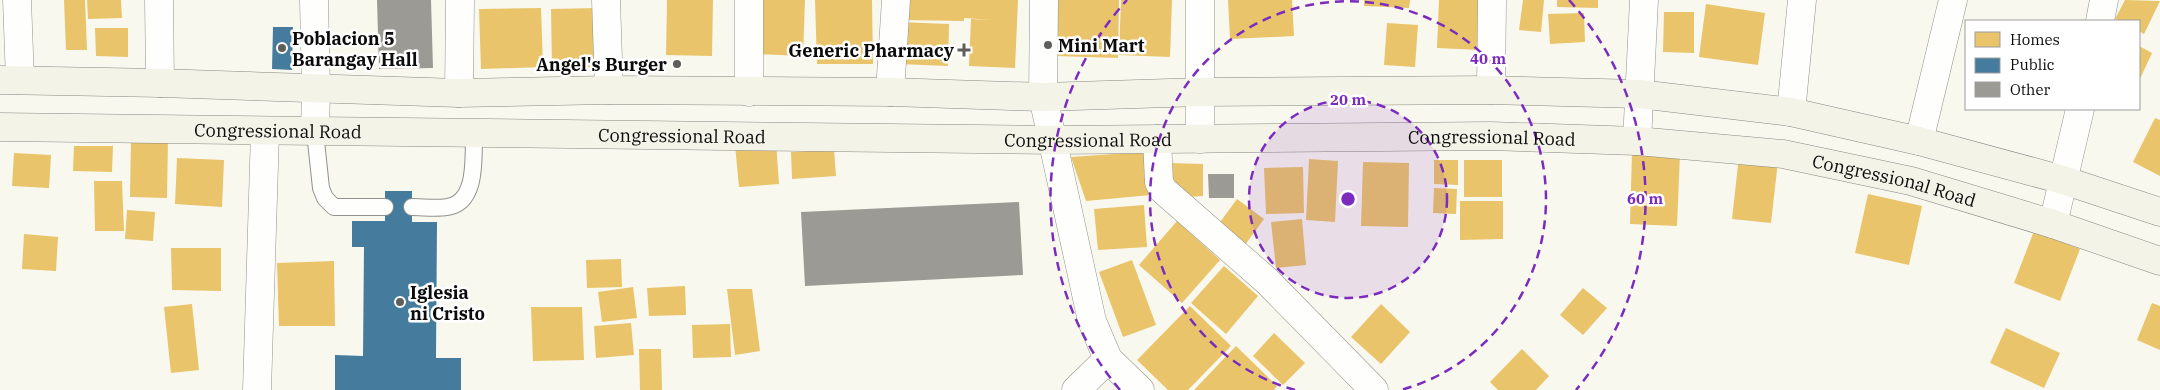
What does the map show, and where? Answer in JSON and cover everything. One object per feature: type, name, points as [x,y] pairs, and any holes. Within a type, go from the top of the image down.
[{"type":"main road","points":[[10,80],[459,93],[609,90],[890,92],[1043,97],[1201,92],[1491,90],[1639,94],[1790,112],[1920,141],[2063,180],[2160,212]]},
{"type":"main road","name":"Congressional Road","points":[[0,127],[265,132],[1053,140],[1491,136],[1637,141],[1783,154],[1911,181],[2053,224],[2160,261]]},
{"type":"street","points":[[10,80],[17,0]]},
{"type":"street","points":[[159,0],[160,83]]},
{"type":"street","points":[[314,0],[315,132]]},
{"type":"street","points":[[459,93],[460,0]]},
{"type":"street","points":[[606,0],[609,90]]},
{"type":"street","points":[[749,0],[749,92]]},
{"type":"street","points":[[890,92],[896,0]]},
{"type":"street","points":[[1044,0],[1043,97],[1092,321],[1108,359],[1140,390]]},
{"type":"street","points":[[1200,0],[1200,139]]},
{"type":"street","points":[[1491,90],[1492,0]]},
{"type":"street","points":[[1637,141],[1644,0]]},
{"type":"street","points":[[1790,112],[1802,0]]},
{"type":"street","points":[[1920,141],[1953,0]]},
{"type":"street","points":[[2100,20],[2104,0]]},
{"type":"street","points":[[2053,224],[2080,110]]},
{"type":"street","points":[[257,390],[265,132]]},
{"type":"street","points":[[1157,139],[1158,182],[1163,190],[1267,281],[1374,390]]},
{"type":"street","points":[[1076,390],[1108,359]]},
{"type":"lane","points":[[315,132],[321,188],[325,198],[334,207],[385,207]]},
{"type":"lane","points":[[412,207],[448,207],[460,203],[468,192],[473,168],[474,134]]},
{"type":"building: Homes","points":[[64,0],[85,0],[87,50],[66,50]]},
{"type":"building: Homes","points":[[87,0],[121,0],[122,18],[88,19]]},
{"type":"building: Homes","points":[[667,0],[713,0],[712,56],[666,55]]},
{"type":"building: Homes","points":[[757,0],[805,0],[803,56],[755,54]]},
{"type":"building: Homes","points":[[815,0],[872,0],[873,64],[817,64]]},
{"type":"building: Homes","points":[[901,0],[1018,0],[1015,68],[969,66],[971,19],[992,20],[964,18],[964,21],[900,20]]},
{"type":"building: Homes","points":[[1057,0],[1119,0],[1118,58],[1056,56]]},
{"type":"building: Homes","points":[[1121,0],[1172,0],[1170,57],[1119,55]]},
{"type":"building: Homes","points":[[1228,0],[1292,0],[1294,36],[1230,39]]},
{"type":"building: Homes","points":[[1364,0],[1410,0],[1409,8],[1364,6]]},
{"type":"building: Homes","points":[[1439,0],[1483,0],[1481,50],[1437,48]]},
{"type":"building: Homes","points":[[1523,0],[1544,0],[1541,32],[1519,30]]},
{"type":"building: Homes","points":[[1557,0],[1598,0],[1598,8],[1557,7]]},
{"type":"building: Homes","points":[[2125,0],[2160,1],[2144,34],[2140,32],[2140,20],[2115,19]]},
{"type":"building: Homes","points":[[1706,4],[1765,13],[1758,65],[1699,57]]},
{"type":"building: Homes","points":[[541,8],[543,67],[481,69],[479,9]]},
{"type":"building: Homes","points":[[598,8],[600,67],[552,68],[551,9]]},
{"type":"building: Homes","points":[[1664,12],[1694,12],[1694,53],[1663,52]]},
{"type":"building: Homes","points":[[1584,13],[1585,42],[1550,44],[1548,14]]},
{"type":"building: Homes","points":[[899,22],[949,24],[948,66],[898,64]]},
{"type":"building: Homes","points":[[1387,23],[1418,25],[1415,67],[1384,65]]},
{"type":"building: Homes","points":[[95,28],[128,28],[128,57],[96,56]]},
{"type":"building: Homes","points":[[2140,47],[2152,53],[2140,79]]},
{"type":"building: Homes","points":[[2155,118],[2160,120],[2160,176],[2133,162]]},
{"type":"building: Homes","points":[[131,137],[168,138],[167,198],[130,197]]},
{"type":"building: Homes","points":[[776,142],[779,184],[739,187],[735,145]]},
{"type":"building: Homes","points":[[74,146],[113,146],[112,172],[73,171]]},
{"type":"building: Homes","points":[[1128,148],[1147,149],[1151,195],[1086,201],[1071,157],[1128,153]]},
{"type":"building: Homes","points":[[834,150],[836,176],[792,179],[791,152]]},
{"type":"building: Homes","points":[[1632,152],[1680,154],[1677,226],[1630,224]]},
{"type":"building: Homes","points":[[14,153],[51,155],[49,188],[12,186]]},
{"type":"building: Homes","points":[[1739,156],[1778,161],[1771,223],[1732,219]]},
{"type":"building: Homes","points":[[177,158],[224,160],[222,207],[175,204]]},
{"type":"building: Homes","points":[[1309,159],[1338,161],[1335,222],[1306,220]]},
{"type":"building: Homes","points":[[1434,160],[1458,160],[1458,185],[1434,184]]},
{"type":"building: Homes","points":[[1464,160],[1502,160],[1502,197],[1464,197]]},
{"type":"building: Homes","points":[[1363,162],[1409,163],[1408,227],[1361,226]]},
{"type":"building: Homes","points":[[1170,163],[1203,164],[1203,196],[1187,197],[1170,182]]},
{"type":"building: Homes","points":[[1303,167],[1304,213],[1266,214],[1264,168]]},
{"type":"building: Homes","points":[[94,181],[122,181],[124,231],[95,231]]},
{"type":"building: Homes","points":[[1434,188],[1457,189],[1456,214],[1433,213]]},
{"type":"building: Homes","points":[[1868,194],[1922,206],[1909,265],[1855,253]]},
{"type":"building: Homes","points":[[1237,199],[1264,219],[1245,245],[1218,225]]},
{"type":"building: Homes","points":[[1460,201],[1503,201],[1503,239],[1460,240]]},
{"type":"building: Homes","points":[[1144,205],[1147,247],[1098,250],[1094,209]]},
{"type":"building: Homes","points":[[127,210],[155,212],[153,241],[125,239]]},
{"type":"building: Homes","points":[[1302,219],[1306,265],[1276,268],[1271,222]]},
{"type":"building: Homes","points":[[1177,221],[1220,260],[1182,303],[1139,265]]},
{"type":"building: Homes","points":[[2034,231],[2080,249],[2060,301],[2014,283]]},
{"type":"building: Homes","points":[[24,234],[58,237],[56,271],[22,269]]},
{"type":"building: Homes","points":[[171,248],[221,248],[221,291],[172,290]]},
{"type":"building: Homes","points":[[621,259],[622,287],[587,288],[586,260]]},
{"type":"building: Homes","points":[[1132,260],[1156,325],[1123,337],[1099,272]]},
{"type":"building: Homes","points":[[334,261],[335,326],[279,326],[277,263]]},
{"type":"building: Homes","points":[[1224,266],[1258,296],[1226,334],[1191,303]]},
{"type":"building: Homes","points":[[685,286],[686,315],[649,316],[647,288]]},
{"type":"building: Homes","points":[[633,287],[637,318],[602,322],[598,292]]},
{"type":"building: Homes","points":[[1583,288],[1607,308],[1583,335],[1560,315]]},
{"type":"building: Homes","points":[[727,289],[752,289],[760,351],[735,355]]},
{"type":"building: Homes","points":[[2152,303],[2160,306],[2160,350],[2137,340]]},
{"type":"building: Homes","points":[[192,304],[199,370],[171,373],[164,307]]},
{"type":"building: Homes","points":[[1381,304],[1410,332],[1381,364],[1351,337]]},
{"type":"building: Homes","points":[[1190,306],[1231,346],[1188,390],[1168,390],[1137,360]]},
{"type":"building: Homes","points":[[531,307],[582,307],[584,360],[533,361]]},
{"type":"building: Homes","points":[[631,323],[634,355],[596,358],[594,326]]},
{"type":"building: Homes","points":[[730,324],[731,357],[693,358],[692,325]]},
{"type":"building: Homes","points":[[2006,328],[2060,353],[2044,388],[1990,363]]},
{"type":"building: Homes","points":[[1274,333],[1305,363],[1283,385],[1253,356]]},
{"type":"building: Homes","points":[[1236,346],[1277,386],[1274,390],[1194,390]]},
{"type":"building: Homes","points":[[639,349],[661,349],[662,390],[640,390]]},
{"type":"building: Homes","points":[[1522,349],[1549,376],[1536,390],[1498,390],[1490,382]]},
{"type":"building: Public","name":"Poblacion 5 Barangay Hall","points":[[273,27],[293,27],[292,70],[272,69]]},
{"type":"building: Public","name":"Iglesia ni Cristo","points":[[385,191],[412,191],[412,222],[437,222],[436,358],[461,358],[461,390],[335,390],[335,355],[363,356],[364,247],[352,247],[352,221],[385,221]]},
{"type":"building: Other","points":[[377,0],[431,0],[433,68],[379,69]]},
{"type":"building: Other","points":[[1208,174],[1234,174],[1234,198],[1209,198]]},
{"type":"building: Other","points":[[1019,202],[1023,275],[805,286],[801,212]]},
{"type":"place","name":"Mini Mart","points":[[1048,45]]},
{"type":"place","name":"Poblacion 5 Barangay Hall","points":[[282,48]]},
{"type":"place","name":"Generic Pharmacy","points":[[964,50]]},
{"type":"place","name":"Angel's Burger","points":[[677,64]]},
{"type":"place","name":"Iglesia ni Cristo","points":[[400,302]]}]
